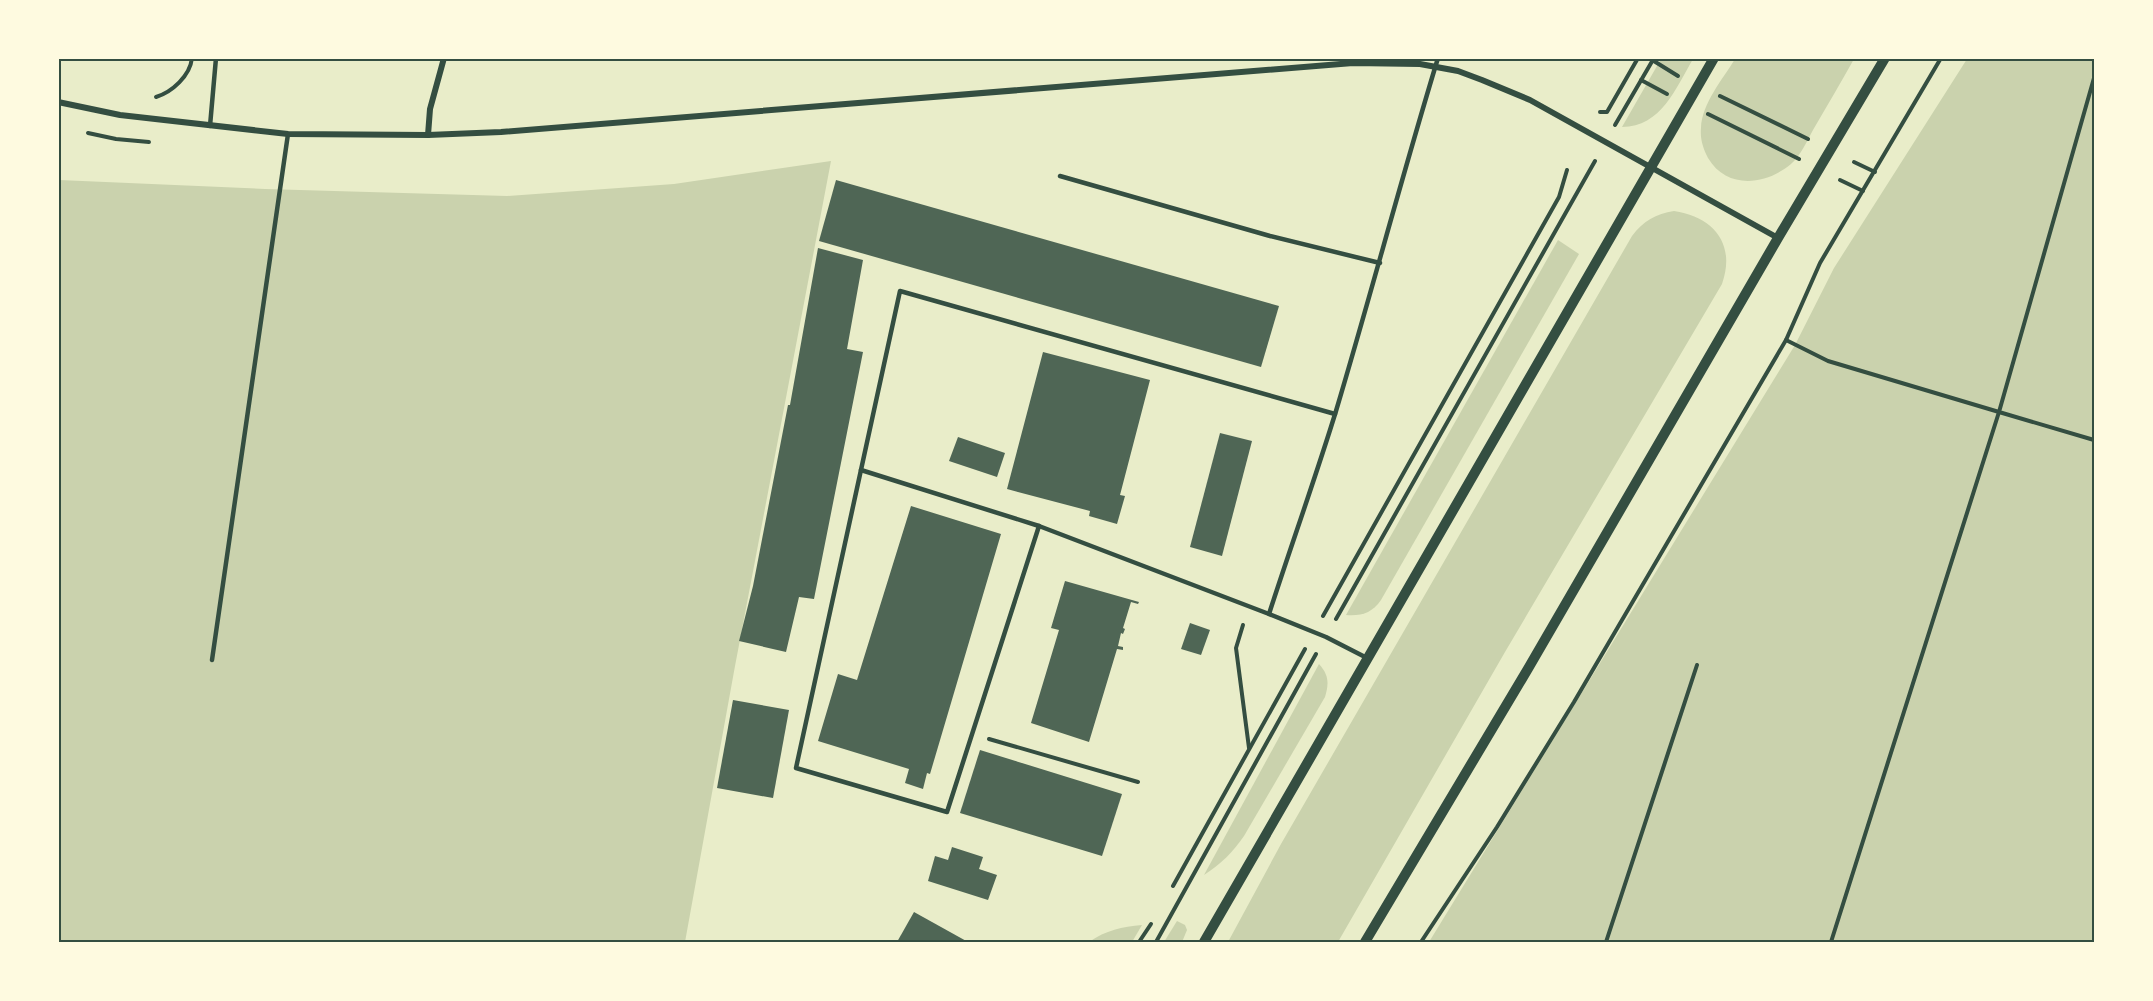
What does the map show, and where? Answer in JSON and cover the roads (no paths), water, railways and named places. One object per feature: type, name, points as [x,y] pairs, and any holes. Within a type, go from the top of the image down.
[{"type":"street","points":[[428,135],[430,109],[444,58]]},
{"type":"street","points":[[1204,942],[1714,58]]},
{"type":"street","points":[[1365,942],[1593,558],[1885,58]]},
{"type":"street","points":[[58,102],[120,115],[288,134],[428,135],[513,131],[1353,63],[1401,63],[1435,67],[1474,77],[1530,100],[1778,238]]},
{"type":"lane","points":[[210,126],[216,58]]},
{"type":"lane","points":[[1269,614],[1335,414],[1438,58]]},
{"type":"lane","points":[[212,660],[288,134]]},
{"type":"lane","points":[[1060,176],[1270,236],[1380,263]]},
{"type":"lane","points":[[1039,526],[947,812],[796,768],[900,291],[1335,414]]},
{"type":"lane","points":[[861,470],[1039,526],[1314,632],[1367,658]]}]
